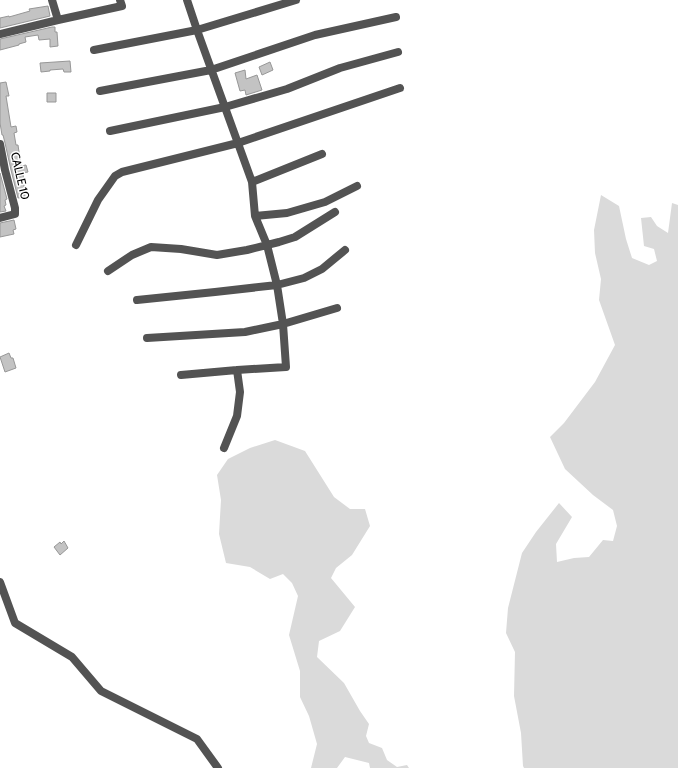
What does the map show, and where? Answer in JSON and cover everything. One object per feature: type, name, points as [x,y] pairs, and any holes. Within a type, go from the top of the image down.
[{"type":"street","points":[[52,0],[58,20]]},
{"type":"street","points":[[0,34],[122,6],[120,0]]},
{"type":"street","points":[[181,375],[286,367],[283,324],[277,284],[256,216],[252,182],[187,0]]},
{"type":"street","points":[[94,50],[197,30],[296,0]]},
{"type":"street","points":[[100,90],[211,70],[315,35],[396,17]]},
{"type":"street","points":[[110,131],[225,107],[287,89],[340,68],[398,52]]},
{"type":"street","points":[[76,245],[98,200],[115,176],[122,172],[238,143],[400,88]]},
{"type":"street","name":"CALLE 10","points":[[0,144],[15,208],[15,214],[0,218]]},
{"type":"street","points":[[252,182],[322,154]]},
{"type":"street","points":[[256,216],[287,213],[325,202],[357,186]]},
{"type":"street","points":[[108,271],[132,256],[152,247],[181,249],[217,255],[247,250],[279,242],[295,237],[335,212]]},
{"type":"street","points":[[137,300],[277,284],[304,278],[322,269],[345,250]]},
{"type":"street","points":[[147,338],[245,332],[283,324],[337,308]]},
{"type":"street","points":[[224,448],[238,416],[240,392],[237,370]]},
{"type":"street","points":[[0,582],[15,623],[72,657],[101,691],[197,739],[218,768]]},
{"type":"shaded area","points":[[601,195],[619,206],[626,239],[632,258],[649,265],[657,261],[654,249],[644,246],[641,218],[651,217],[657,226],[668,233],[672,203],[678,205],[678,768],[524,768],[521,733],[514,696],[515,652],[506,633],[508,608],[522,553],[536,532],[559,503],[572,517],[556,544],[557,562],[574,558],[589,557],[603,540],[613,541],[617,526],[613,510],[593,495],[565,469],[550,437],[564,423],[595,382],[615,345],[599,300],[601,279],[595,253],[594,230]]},
{"type":"shaded area","points":[[275,440],[305,451],[334,497],[350,509],[365,509],[370,526],[352,555],[336,568],[331,578],[355,607],[340,631],[319,641],[317,657],[344,683],[369,724],[366,736],[369,743],[382,748],[387,760],[397,767],[407,765],[409,768],[370,768],[369,763],[345,757],[337,768],[311,768],[317,744],[309,716],[300,697],[300,671],[289,635],[298,596],[292,583],[283,574],[270,579],[250,567],[226,563],[219,534],[221,500],[217,475],[228,459],[250,448]]},
{"type":"building","points":[[48,6],[50,16],[0,28],[0,18],[30,11],[29,9]]},
{"type":"building","points":[[55,27],[55,32],[57,32],[58,46],[50,47],[50,39],[39,40],[38,35],[25,37],[26,42],[0,50],[0,39]]},
{"type":"building","points":[[70,61],[71,72],[64,72],[63,69],[41,72],[40,63]]},
{"type":"building","points":[[270,62],[273,70],[262,75],[259,67]]},
{"type":"building","points":[[245,70],[246,79],[257,75],[262,90],[246,95],[245,90],[240,91],[235,73]]},
{"type":"building","points":[[6,82],[9,96],[6,96],[11,127],[16,126],[17,132],[14,133],[16,145],[18,145],[21,166],[26,165],[28,172],[23,173],[25,197],[18,198],[0,123],[0,83]]},
{"type":"building","points":[[47,93],[56,93],[56,102],[47,102]]},
{"type":"building","points":[[0,173],[7,199],[5,200],[6,205],[4,206],[6,211],[0,212]]},
{"type":"building","points":[[14,220],[16,229],[13,230],[14,234],[0,237],[0,223]]},
{"type":"building","points":[[9,353],[11,358],[13,358],[16,368],[5,372],[0,357]]},
{"type":"building","points":[[64,541],[68,548],[60,555],[54,547],[60,542],[61,544]]}]
